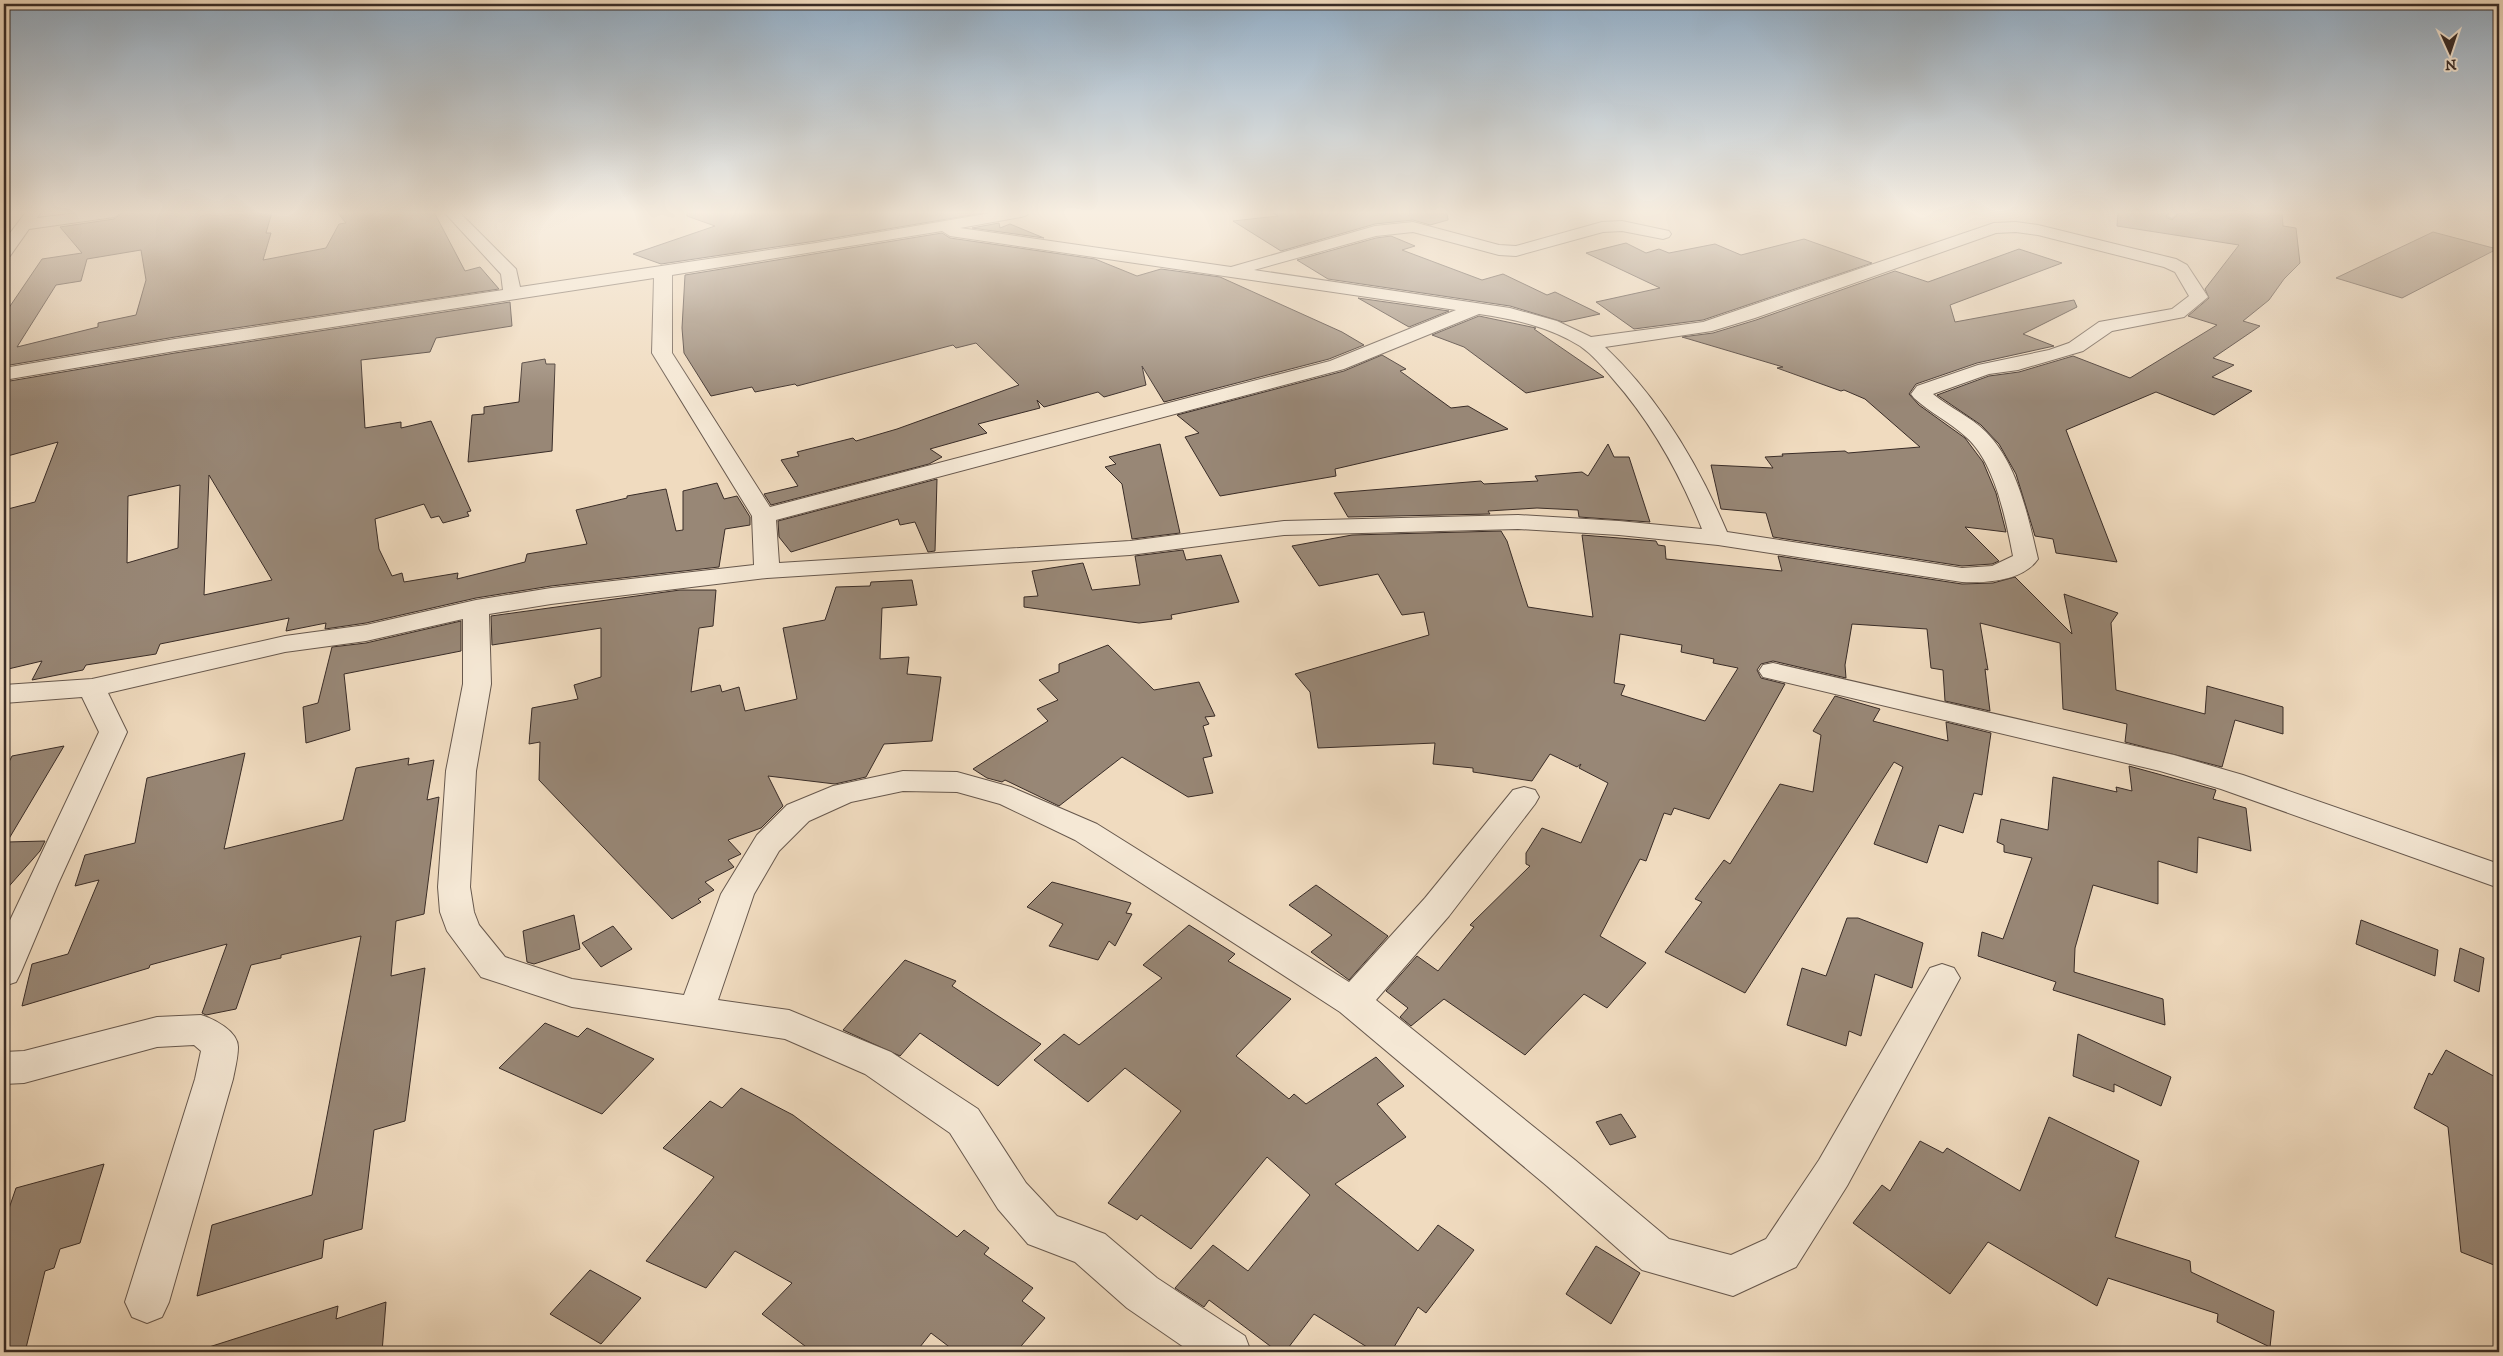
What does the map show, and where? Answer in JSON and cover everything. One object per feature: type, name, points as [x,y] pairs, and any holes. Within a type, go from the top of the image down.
[{"type":"street","points":[[510,275],[512,294]]},
{"type":"street","points":[[4,374],[630,275]]},
{"type":"street","points":[[663,275],[662,353],[764,516],[767,571]]},
{"type":"street","points":[[1250,275],[1510,313],[1541,321],[1588,343],[1650,408],[1680,456],[1700,494],[1718,538]]},
{"type":"street","points":[[1588,343],[1662,334],[1740,317],[1859,275]]},
{"type":"street","points":[[4,694],[92,688],[285,644],[366,632],[476,608],[551,596],[767,571],[1130,548],[1274,529],[1374,524],[1518,522],[1619,528],[1718,538],[1962,575],[1989,576],[2006,572],[2026,559],[2017,517],[1991,453],[1980,438],[1921,394],[1924,390],[1960,379],[1984,369],[2018,364],[2076,347],[2106,326],[2178,313],[2200,297],[2185,275]]},
{"type":"street","points":[[764,516],[1337,365],[1475,309]]},
{"type":"street","points":[[476,608],[477,684],[461,771],[454,887],[457,912],[464,931],[493,967],[572,993],[789,1025],[878,1063],[964,1121],[1012,1196],[1043,1230],[1090,1248],[1142,1293],[1229,1352]]},
{"type":"street","points":[[1772,671],[2164,762],[2232,782],[2499,876]]},
{"type":"street","points":[[4,972],[42,884],[113,732],[92,688]]},
{"type":"street","points":[[696,1012],[738,894],[768,843],[798,813],[844,792],[903,781],[957,782],[1011,797],[1086,832],[1353,1002],[1561,1173],[1657,1256],[1733,1276],[1781,1253],[1833,1173],[1942,978]]},
{"type":"street","points":[[1353,1002],[1437,907],[1524,798]]},
{"type":"street","points":[[4,1068],[24,1067],[157,1032],[201,1030],[220,1046],[208,1098],[147,1302]]},
{"type":"building","points":[[31,275],[83,275],[81,281],[56,285],[17,347],[98,327],[98,323],[136,315],[146,280],[145,275],[487,275],[499,289],[175,337],[4,366],[4,315]]},
{"type":"building","points":[[685,275],[1207,275],[1220,277],[1342,332],[1364,345],[1329,359],[1164,402],[1142,366],[1146,385],[1104,397],[1098,392],[1044,407],[1037,400],[1040,408],[978,424],[987,433],[930,449],[942,457],[929,464],[771,505],[764,494],[798,486],[781,460],[799,456],[797,452],[853,438],[856,441],[897,429],[1019,385],[976,343],[956,348],[953,345],[797,386],[795,384],[755,392],[752,387],[711,396],[684,353],[682,328]]},
{"type":"building","points":[[1322,275],[1469,275],[1482,280],[1506,275],[1547,295],[1555,292],[1600,314],[1563,322],[1510,306],[1328,279]]},
{"type":"building","points":[[1633,275],[1836,275],[1703,320],[1634,329],[1596,302],[1660,288]]},
{"type":"building","points":[[1883,275],[1908,275],[1928,282],[1947,275],[2029,275],[1950,305],[1955,322],[2074,300],[2077,307],[2023,334],[2054,346],[1977,363],[1916,384],[1909,394],[1919,405],[1965,438],[1983,462],[1996,493],[2006,532],[1965,527],[1999,561],[1992,564],[1962,566],[1773,537],[1766,513],[1721,509],[1711,465],[1773,468],[1765,457],[1783,456],[1782,454],[1845,451],[1848,453],[1920,447],[1865,399],[1844,390],[1841,391],[1777,368],[1783,367],[1682,337],[1713,333],[1756,320]]},
{"type":"building","points":[[2216,275],[2288,275],[2269,300],[2243,321],[2260,326],[2213,358],[2234,365],[2212,377],[2252,391],[2214,415],[2156,392],[2066,430],[2117,562],[2056,553],[2053,539],[2035,536],[2016,474],[1999,444],[1981,425],[1937,395],[1989,376],[2019,372],[2073,356],[2130,378],[2217,325],[2188,316],[2209,298],[2205,289]]},
{"type":"building","points":[[2342,275],[2446,275],[2402,298],[2336,278]]},
{"type":"building","points":[[1358,298],[1449,311],[1409,327]]},
{"type":"building","points":[[510,302],[512,326],[436,338],[430,352],[361,360],[365,428],[401,422],[401,428],[431,421],[471,511],[467,512],[469,516],[443,523],[439,516],[431,518],[424,504],[375,519],[379,549],[392,576],[402,573],[404,582],[458,573],[457,579],[525,562],[527,554],[587,544],[576,510],[627,498],[627,496],[666,489],[676,531],[683,530],[683,491],[717,483],[724,499],[737,496],[750,517],[750,525],[725,529],[719,567],[551,586],[476,598],[366,623],[325,629],[326,623],[286,631],[289,618],[160,644],[156,654],[86,665],[83,670],[32,680],[42,661],[4,670],[4,510],[35,502],[58,442],[4,457],[4,382],[175,353]],"holes":[[[209,475],[272,580],[204,595]],[[180,485],[178,548],[127,563],[128,496]]]},
{"type":"building","points":[[1479,316],[1536,328],[1534,329],[1604,377],[1526,393],[1464,347],[1432,335]]},
{"type":"building","points":[[1382,355],[1406,369],[1400,371],[1451,408],[1468,406],[1508,429],[1335,469],[1336,476],[1220,496],[1185,437],[1199,433],[1177,415],[1344,371]]},
{"type":"building","points":[[545,359],[546,364],[555,364],[552,451],[468,462],[472,415],[484,414],[484,407],[519,402],[522,363]]},
{"type":"building","points":[[1160,444],[1180,533],[1132,539],[1122,484],[1105,467],[1116,464],[1109,457]]},
{"type":"building","points":[[1608,444],[1614,457],[1629,457],[1650,522],[1579,517],[1578,510],[1537,508],[1488,511],[1490,514],[1348,517],[1334,493],[1481,481],[1484,484],[1538,481],[1535,476],[1582,472],[1588,476]]},
{"type":"building","points":[[937,479],[935,551],[928,552],[915,522],[900,525],[898,519],[791,552],[779,537],[778,521]]},
{"type":"building","points":[[1501,531],[1507,541],[1528,607],[1593,617],[1582,535],[1656,541],[1658,545],[1665,546],[1666,559],[1782,571],[1778,556],[1962,584],[1993,583],[2015,577],[2072,634],[2064,594],[2118,613],[2111,623],[2116,690],[2205,714],[2207,686],[2283,707],[2283,734],[2235,720],[2222,767],[2125,742],[2127,724],[2063,709],[2060,643],[1980,623],[1988,670],[1985,669],[1990,711],[1945,701],[1943,670],[1931,668],[1927,629],[1852,624],[1845,665],[1846,678],[1773,661],[1761,664],[1757,670],[1761,678],[1785,684],[1709,819],[1674,808],[1671,815],[1664,813],[1646,861],[1640,859],[1600,936],[1646,963],[1607,1008],[1584,994],[1525,1055],[1444,999],[1411,1026],[1400,1017],[1408,1008],[1386,991],[1417,956],[1438,971],[1474,927],[1470,925],[1530,866],[1526,864],[1526,853],[1542,828],[1581,843],[1608,783],[1579,768],[1581,764],[1577,767],[1550,754],[1532,781],[1473,772],[1473,768],[1433,764],[1435,743],[1318,748],[1310,692],[1295,674],[1429,635],[1424,612],[1402,615],[1378,574],[1319,586],[1292,546],[1352,535]],"holes":[[[1620,634],[1682,645],[1681,652],[1714,659],[1713,663],[1738,668],[1705,721],[1621,695],[1625,685],[1614,683]]]},
{"type":"building","points":[[1183,550],[1186,560],[1221,555],[1239,602],[1171,615],[1172,619],[1139,623],[1024,607],[1024,597],[1038,596],[1032,571],[1083,563],[1092,590],[1140,585],[1135,556]]},
{"type":"building","points":[[912,580],[917,605],[882,608],[880,659],[909,657],[907,674],[941,677],[932,741],[884,744],[866,777],[835,784],[768,776],[783,806],[761,828],[728,840],[741,854],[728,860],[734,867],[705,882],[714,890],[698,899],[701,902],[672,919],[539,780],[540,742],[529,744],[532,708],[578,699],[574,685],[601,677],[601,628],[492,645],[491,616],[680,590],[716,590],[713,626],[699,628],[691,692],[720,685],[722,692],[739,687],[745,711],[797,699],[783,628],[825,620],[836,587],[870,586],[871,582]]},
{"type":"building","points":[[461,621],[461,651],[344,674],[350,730],[306,743],[303,707],[318,703],[332,647],[366,643]]},
{"type":"building","points":[[1108,645],[1154,690],[1199,682],[1215,716],[1205,717],[1209,724],[1203,726],[1212,756],[1203,758],[1213,793],[1188,797],[1122,757],[1059,806],[1005,780],[1002,782],[987,778],[973,769],[1048,721],[1037,709],[1058,700],[1039,680],[1059,672],[1059,664]]},
{"type":"building","points":[[1835,696],[1880,709],[1873,721],[1948,741],[1946,722],[1991,733],[1982,795],[1974,793],[1963,833],[1939,825],[1927,863],[1874,844],[1903,767],[1894,762],[1745,993],[1665,952],[1702,902],[1695,899],[1724,860],[1730,864],[1780,784],[1813,792],[1821,735],[1813,731]]},
{"type":"building","points":[[64,746],[7,842],[45,841],[40,851],[4,892],[4,772],[12,756]]},
{"type":"building","points":[[245,753],[224,849],[343,820],[356,768],[409,758],[408,765],[434,760],[427,800],[439,797],[424,914],[396,921],[391,976],[425,968],[405,1121],[374,1130],[362,1229],[324,1240],[322,1258],[197,1296],[212,1225],[312,1195],[361,936],[281,955],[281,958],[251,965],[236,1009],[206,1015],[202,1013],[227,944],[150,965],[149,968],[22,1006],[32,964],[68,954],[99,880],[75,886],[85,855],[135,843],[147,778]]},
{"type":"building","points":[[2129,766],[2216,790],[2213,799],[2246,808],[2251,851],[2198,837],[2197,873],[2158,861],[2158,904],[2093,885],[2075,948],[2074,972],[2163,999],[2165,1025],[2053,990],[2056,982],[1978,956],[1982,932],[2003,939],[2032,858],[2004,852],[2004,845],[1997,842],[2001,819],[2048,830],[2053,777],[2117,792],[2116,787],[2132,791]]},
{"type":"building","points":[[1052,882],[1131,903],[1126,913],[1132,914],[1115,946],[1109,941],[1098,960],[1049,946],[1063,924],[1027,907]]},
{"type":"building","points":[[1316,885],[1388,936],[1349,980],[1311,952],[1332,935],[1289,905]]},
{"type":"building","points":[[574,915],[580,949],[534,964],[527,962],[523,931]]},
{"type":"building","points":[[1847,918],[1858,918],[1923,943],[1912,988],[1875,974],[1861,1036],[1849,1031],[1846,1046],[1787,1025],[1802,968],[1826,976]]},
{"type":"building","points":[[2361,920],[2438,950],[2435,976],[2356,944]]},
{"type":"building","points":[[1189,925],[1235,954],[1228,961],[1291,999],[1236,1056],[1289,1099],[1294,1094],[1306,1104],[1376,1057],[1404,1086],[1377,1104],[1406,1137],[1335,1184],[1418,1251],[1438,1225],[1474,1250],[1426,1313],[1418,1307],[1391,1352],[1375,1352],[1314,1314],[1285,1352],[1278,1352],[1209,1300],[1204,1307],[1175,1288],[1213,1245],[1248,1271],[1310,1195],[1267,1157],[1191,1249],[1141,1215],[1137,1220],[1108,1203],[1181,1111],[1125,1068],[1088,1102],[1034,1060],[1064,1034],[1079,1045],[1162,978],[1143,965]]},
{"type":"building","points":[[613,926],[632,949],[601,967],[582,943]]},
{"type":"building","points":[[2460,948],[2484,958],[2479,992],[2454,981]]},
{"type":"building","points":[[905,960],[956,981],[952,986],[1041,1044],[998,1086],[920,1033],[900,1056],[843,1030]]},
{"type":"building","points":[[545,1023],[578,1037],[587,1028],[654,1059],[602,1114],[499,1068]]},
{"type":"building","points":[[2078,1034],[2171,1077],[2161,1106],[2114,1084],[2114,1092],[2073,1076]]},
{"type":"building","points":[[2446,1050],[2499,1079],[2499,1267],[2461,1252],[2448,1127],[2414,1108],[2429,1073],[2432,1075]]},
{"type":"building","points":[[741,1088],[793,1115],[957,1237],[964,1230],[989,1248],[984,1254],[1033,1288],[1022,1301],[1045,1318],[1016,1352],[956,1352],[931,1333],[916,1352],[813,1352],[762,1314],[792,1283],[735,1251],[706,1288],[646,1261],[714,1177],[663,1148],[710,1101],[722,1108]]},
{"type":"building","points":[[1621,1114],[1636,1137],[1610,1145],[1596,1122]]},
{"type":"building","points":[[2049,1117],[2139,1161],[2115,1237],[2190,1261],[2191,1272],[2274,1311],[2270,1347],[2217,1322],[2218,1314],[2108,1278],[2097,1306],[1988,1242],[1950,1294],[1853,1223],[1882,1185],[1890,1191],[1920,1141],[1943,1153],[1947,1148],[2020,1191]]},
{"type":"building","points":[[104,1164],[80,1243],[60,1249],[54,1268],[45,1271],[25,1352],[4,1352],[4,1223],[16,1188]]},
{"type":"building","points":[[1596,1246],[1640,1273],[1611,1324],[1566,1294]]},
{"type":"building","points":[[590,1270],[641,1298],[601,1344],[550,1314]]},
{"type":"building","points":[[386,1302],[382,1352],[210,1352],[209,1347],[338,1306],[336,1319]]}]
